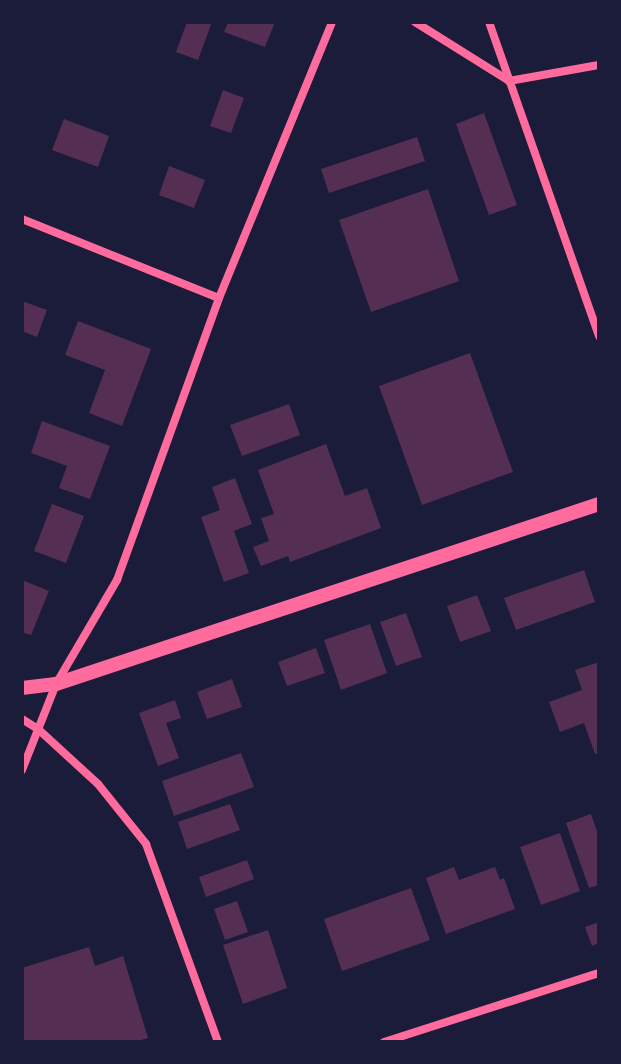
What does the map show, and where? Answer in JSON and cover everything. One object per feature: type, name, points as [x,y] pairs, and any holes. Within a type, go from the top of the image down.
[{"type":"street","points":[[22,770],[56,684],[117,580],[219,298],[332,22]]},
{"type":"street","points":[[415,22],[509,81],[599,65]]},
{"type":"street","points":[[489,22],[599,336]]},
{"type":"street","points":[[22,219],[219,298]]},
{"type":"street","points":[[22,688],[56,684],[599,504]]},
{"type":"street","points":[[22,719],[38,729],[98,784],[146,844],[218,1042]]},
{"type":"street","points":[[384,1042],[599,973]]},
{"type":"building","points":[[187,22],[212,22],[198,60],[176,52]]},
{"type":"building","points":[[228,22],[275,22],[265,47],[224,32]]},
{"type":"building","points":[[223,90],[244,98],[231,133],[210,126]]},
{"type":"building","points":[[484,113],[517,205],[489,215],[456,124]]},
{"type":"building","points":[[64,119],[109,136],[98,167],[52,150]]},
{"type":"building","points":[[417,137],[425,161],[329,193],[321,169]]},
{"type":"building","points":[[169,166],[205,180],[194,208],[159,195]]},
{"type":"building","points":[[428,189],[459,281],[371,312],[339,220]]},
{"type":"building","points":[[22,301],[47,310],[37,337],[22,331]]},
{"type":"building","points":[[78,321],[151,349],[122,426],[89,413],[105,370],[65,355]]},
{"type":"building","points":[[470,353],[513,472],[422,505],[379,386]]},
{"type":"building","points":[[289,404],[300,435],[242,456],[230,425]]},
{"type":"building","points":[[42,421],[110,446],[90,499],[59,488],[67,466],[31,453]]},
{"type":"building","points":[[326,444],[345,496],[367,488],[381,528],[290,562],[288,556],[261,566],[253,547],[269,541],[261,518],[274,514],[258,470]]},
{"type":"building","points":[[235,478],[252,524],[234,531],[249,573],[224,582],[201,517],[220,510],[212,487]]},
{"type":"building","points":[[52,504],[84,516],[66,563],[34,551]]},
{"type":"building","points":[[584,570],[595,602],[516,630],[504,598]]},
{"type":"building","points":[[22,580],[49,591],[31,635],[22,632]]},
{"type":"building","points":[[477,595],[491,631],[460,642],[447,606]]},
{"type":"building","points":[[406,613],[422,657],[396,666],[380,622]]},
{"type":"building","points":[[370,624],[387,673],[341,690],[324,640]]},
{"type":"building","points":[[316,648],[325,673],[287,686],[278,662]]},
{"type":"building","points":[[599,662],[599,753],[595,754],[584,723],[560,732],[549,702],[582,690],[575,670]]},
{"type":"building","points":[[232,679],[242,707],[207,719],[197,692]]},
{"type":"building","points":[[175,700],[181,718],[166,723],[179,758],[158,766],[139,713]]},
{"type":"building","points":[[241,753],[254,787],[174,816],[162,781]]},
{"type":"building","points":[[230,804],[240,830],[187,849],[178,822]]},
{"type":"building","points":[[591,814],[599,837],[599,885],[589,888],[566,823]]},
{"type":"building","points":[[560,833],[580,891],[541,905],[520,847]]},
{"type":"building","points":[[247,860],[254,879],[206,897],[199,877]]},
{"type":"building","points":[[454,867],[459,880],[495,867],[500,880],[504,878],[515,909],[446,934],[426,878]]},
{"type":"building","points":[[411,888],[430,940],[342,971],[324,919]]},
{"type":"building","points":[[237,901],[248,932],[225,940],[214,909]]},
{"type":"building","points":[[599,922],[599,943],[592,946],[585,927]]},
{"type":"building","points":[[268,930],[287,988],[243,1004],[223,945]]},
{"type":"building","points":[[89,947],[95,966],[123,956],[148,1038],[134,1042],[22,1042],[22,968]]}]
